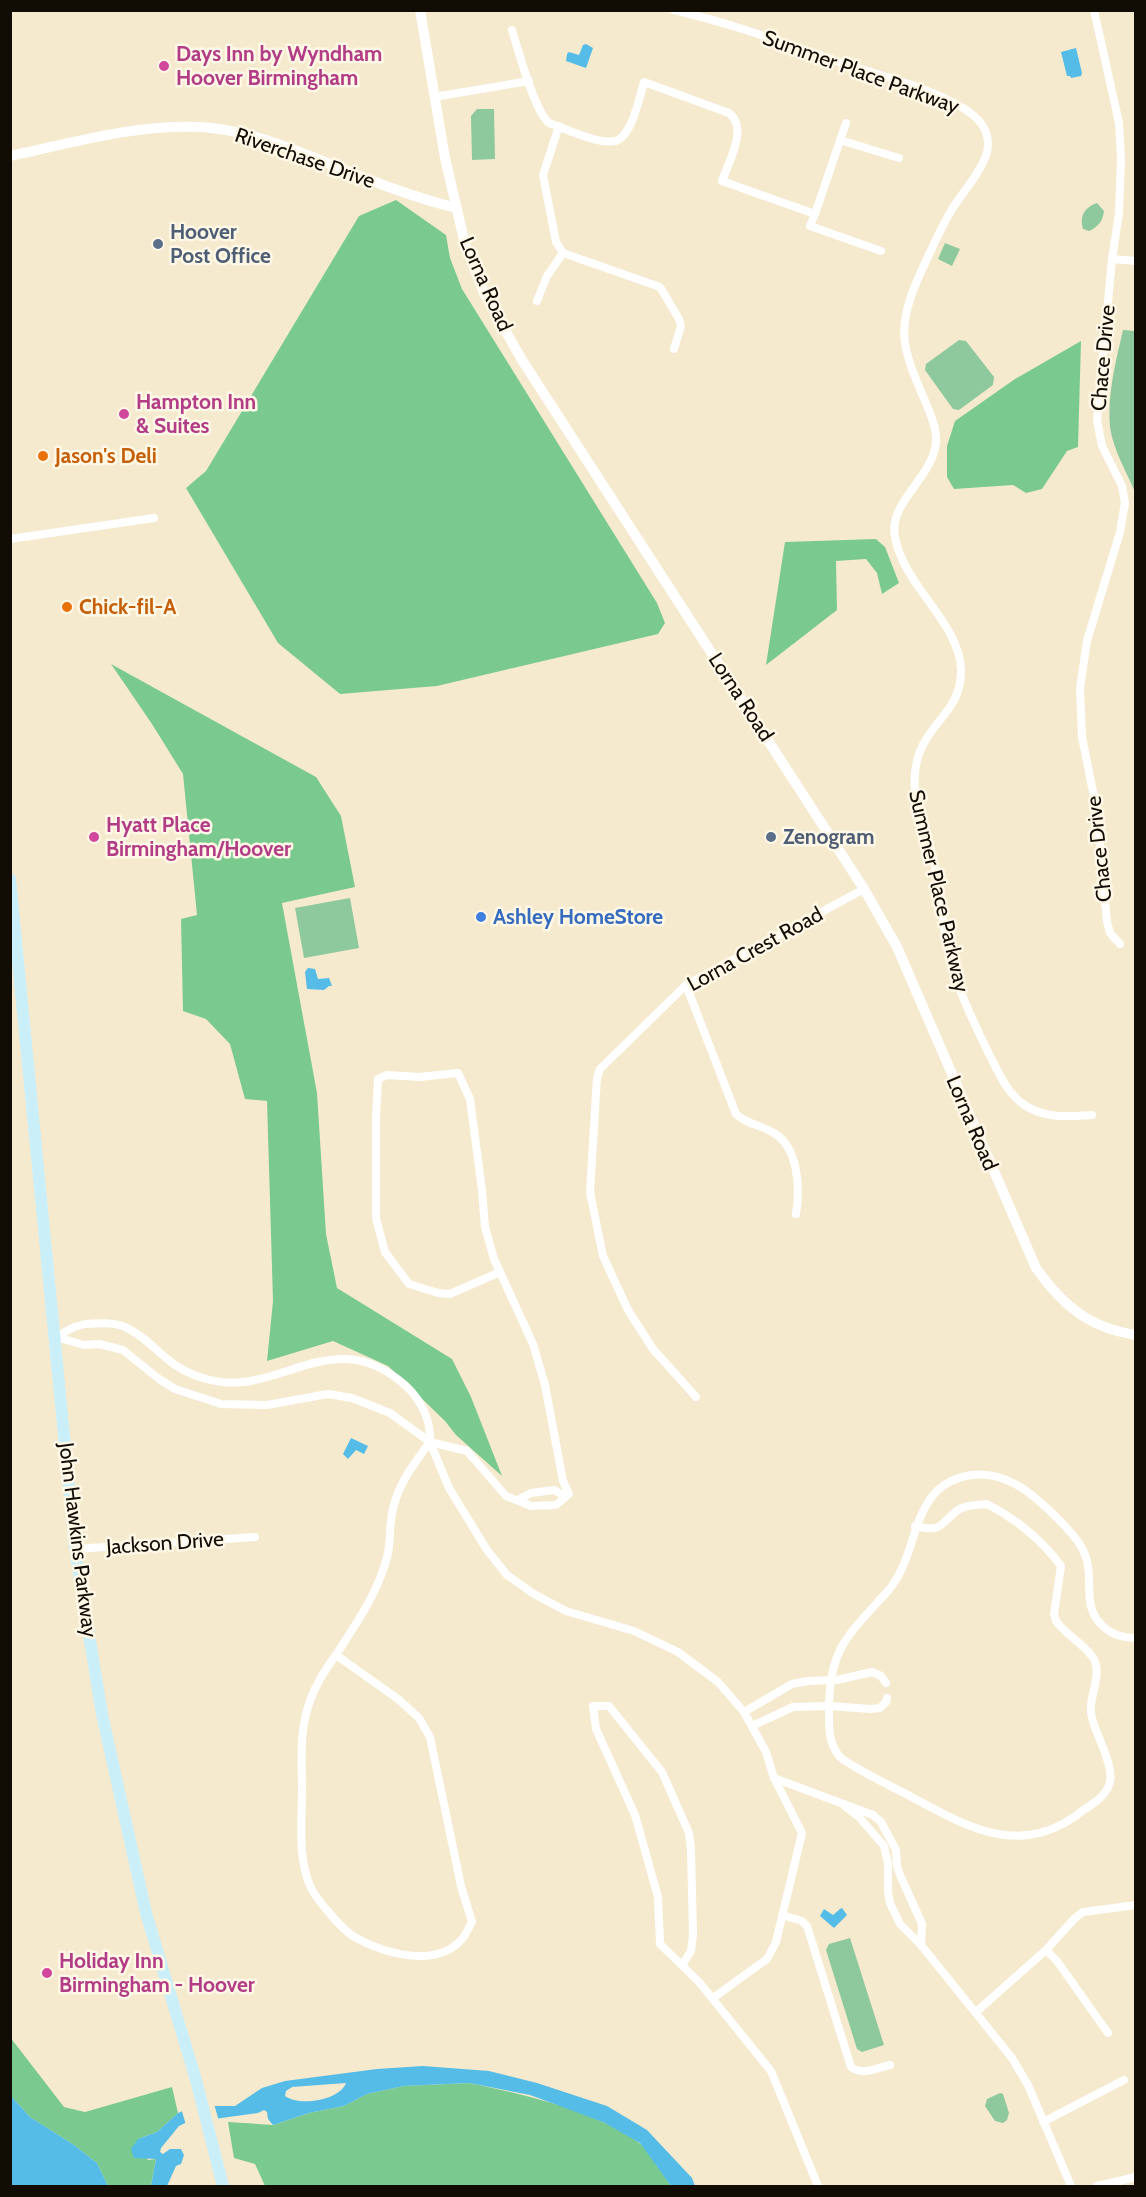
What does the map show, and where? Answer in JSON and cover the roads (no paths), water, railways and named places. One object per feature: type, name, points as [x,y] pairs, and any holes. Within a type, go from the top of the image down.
[{"type":"main road","name":"John Hawkins Parkway","points":[[10,879],[75,1549],[102,1714],[146,1913],[196,2080],[223,2187]]},
{"type":"street","name":"Lorna Road","points":[[420,10],[456,208],[465,244],[484,293],[522,360],[864,889],[897,947],[1036,1268],[1064,1302],[1082,1317],[1114,1332],[1136,1335]]},
{"type":"street","name":"Summer Place Parkway","points":[[674,10],[758,33],[935,94],[972,114],[984,127],[987,135],[986,152],[936,239],[912,293],[903,325],[906,352],[932,418],[936,435],[934,455],[930,465],[902,504],[897,515],[894,536],[905,568],[955,643],[961,667],[953,704],[920,749],[914,777],[915,791],[938,882],[946,940],[953,970],[969,1012],[1003,1083],[1024,1105],[1045,1114],[1060,1116],[1092,1114]]},
{"type":"street","name":"Chace Drive","points":[[1094,10],[1119,123],[1122,160],[1119,213],[1112,259],[1097,420],[1102,446],[1122,486],[1125,503],[1120,532],[1087,640],[1080,704],[1082,737],[1097,812],[1107,922],[1110,933],[1120,944]]},
{"type":"street","points":[[512,30],[529,81],[544,118],[549,123],[599,141],[620,140],[630,123],[644,82],[735,117],[738,130],[722,182],[815,213]]},
{"type":"street","points":[[434,97],[529,81]]},
{"type":"street","points":[[846,123],[810,226],[881,251]]},
{"type":"street","points":[[559,126],[543,175],[556,242],[563,253],[660,287],[681,326],[674,349]]},
{"type":"street","name":"Riverchase Drive","points":[[10,156],[128,132],[166,127],[202,127],[258,138],[413,196],[456,208]]},
{"type":"street","points":[[840,140],[899,158]]},
{"type":"street","points":[[537,301],[546,276],[563,253]]},
{"type":"street","points":[[1112,259],[1136,261]]},
{"type":"street","points":[[10,539],[154,518]]},
{"type":"street","name":"Lorna Crest Road","points":[[696,1397],[653,1349],[628,1310],[603,1257],[590,1191],[597,1078],[600,1069],[686,985],[864,889]]},
{"type":"street","points":[[686,985],[736,1114],[754,1126],[776,1134],[782,1139],[791,1156],[798,1172],[799,1197],[796,1214]]},
{"type":"street","points":[[56,1337],[84,1345],[112,1346],[123,1350],[175,1389],[221,1404],[267,1405],[328,1394],[352,1398],[390,1413],[430,1442],[467,1451],[506,1496],[531,1506],[556,1505],[569,1494],[563,1481],[545,1385],[533,1344],[500,1272],[494,1259],[485,1227],[470,1100],[458,1073],[419,1077],[387,1076],[378,1079],[376,1218],[385,1252],[409,1284],[438,1293],[450,1294],[500,1272]]},
{"type":"street","points":[[56,1337],[85,1324],[111,1324],[126,1328],[142,1337],[166,1358],[181,1367],[218,1382],[237,1383],[257,1380],[330,1359],[363,1362],[376,1366],[402,1382],[417,1397],[431,1426],[430,1442],[449,1488],[487,1550],[507,1575],[534,1594],[566,1611],[634,1631],[678,1652],[718,1682],[744,1712],[752,1726],[766,1752],[774,1778],[802,1833],[776,1942],[767,1959],[713,1998]]},
{"type":"street","points":[[336,1655],[398,1699],[419,1718],[430,1737],[461,1886],[472,1922],[462,1939],[450,1948],[434,1954],[416,1958],[392,1953],[356,1938],[343,1929],[312,1890],[305,1871],[302,1849],[304,1723],[313,1692],[322,1673],[370,1601],[386,1562],[391,1540],[390,1521],[394,1502],[411,1467],[430,1442]]},
{"type":"street","points":[[915,1526],[928,1530],[938,1528],[959,1509],[987,1504],[1026,1531],[1057,1561],[1061,1566],[1054,1614],[1056,1621],[1092,1656],[1096,1664],[1096,1681],[1089,1705],[1091,1718],[1110,1769],[1110,1784],[1102,1796],[1070,1820],[1039,1834],[1004,1837],[952,1819],[842,1759],[829,1737],[829,1681],[838,1652],[846,1638],[892,1587],[906,1560],[915,1526],[921,1512],[942,1486],[959,1478],[987,1475],[1013,1483],[1028,1492],[1077,1540],[1088,1563],[1089,1600],[1092,1613],[1099,1623],[1109,1632],[1121,1637],[1136,1638]]},
{"type":"street","points":[[518,1500],[531,1493],[554,1490],[565,1496]]},
{"type":"street","name":"Jackson Drive","points":[[75,1549],[255,1537]]},
{"type":"street","points":[[744,1712],[792,1684],[829,1681],[873,1672],[881,1676],[886,1683]]},
{"type":"street","points":[[752,1726],[793,1707],[829,1706],[871,1709],[880,1708],[887,1698]]},
{"type":"street","points":[[683,1964],[691,1951],[693,1935],[689,1833],[662,1772],[609,1706],[593,1706],[596,1729],[635,1815],[658,1897],[660,1944],[683,1964],[713,1998],[771,2071],[818,2187]]},
{"type":"street","points":[[774,1778],[873,1815],[882,1822],[896,1850],[900,1875],[922,1924],[921,1945]]},
{"type":"street","points":[[844,1806],[864,1822],[884,1846],[888,1863],[890,1903],[900,1924],[921,1945],[1012,2058],[1028,2085],[1071,2187]]},
{"type":"street","points":[[976,2012],[1046,1950],[1083,1912],[1136,1905]]},
{"type":"street","points":[[782,1915],[802,1921],[807,1926],[850,2067],[855,2071],[863,2072],[890,2065]]},
{"type":"street","points":[[1046,1950],[1057,1961],[1108,2033]]},
{"type":"street","points":[[1043,2122],[1124,2080]]},
{"type":"street","points":[[1097,2187],[1136,2177]]},
{"type":"water","points":[[586,44],[593,48],[586,68],[566,61],[569,52],[579,55],[583,45]]},
{"type":"water","points":[[1076,48],[1082,73],[1081,76],[1071,78],[1067,76],[1061,52]]},
{"type":"water","points":[[308,968],[315,969],[318,979],[329,978],[332,986],[324,990],[307,989],[305,972]]},
{"type":"water","points":[[351,1438],[368,1446],[364,1454],[356,1450],[348,1459],[343,1454]]},
{"type":"water","points":[[842,1908],[847,1915],[834,1928],[820,1916],[824,1909],[833,1915]]},
{"type":"water","points":[[423,2066],[489,2071],[537,2083],[607,2106],[647,2130],[692,2178],[695,2186],[671,2186],[640,2143],[603,2122],[530,2095],[469,2083],[404,2086],[367,2094],[344,2106],[309,2113],[273,2125],[264,2110],[258,2113],[185,2123],[179,2126],[161,2148],[160,2152],[163,2154],[170,2149],[181,2149],[184,2155],[167,2186],[151,2186],[156,2159],[134,2158],[131,2149],[138,2139],[157,2132],[178,2113],[194,2106],[235,2106],[262,2088],[285,2081],[377,2069]],"holes":[[[346,2083],[336,2094],[319,2100],[300,2101],[285,2096],[286,2091],[292,2087]]]},
{"type":"water","points":[[11,2096],[30,2117],[74,2145],[97,2163],[108,2186],[11,2186]]},
{"type":"place","name":"Days Inn by Wyndham Hoover Birmingham","points":[[164,66]]},
{"type":"place","name":"Hoover Post Office","points":[[158,244]]},
{"type":"place","name":"Hampton Inn & Suites","points":[[124,414]]},
{"type":"place","name":"Jason's Deli","points":[[43,456]]},
{"type":"place","name":"Chick-fil-A","points":[[67,607]]},
{"type":"place","name":"Hyatt Place Birmingham/Hoover","points":[[94,837]]},
{"type":"place","name":"Zenogram","points":[[771,837]]},
{"type":"place","name":"Ashley HomeStore","points":[[481,917]]},
{"type":"place","name":"Holiday Inn Birmingham - Hoover","points":[[47,1973]]}]
